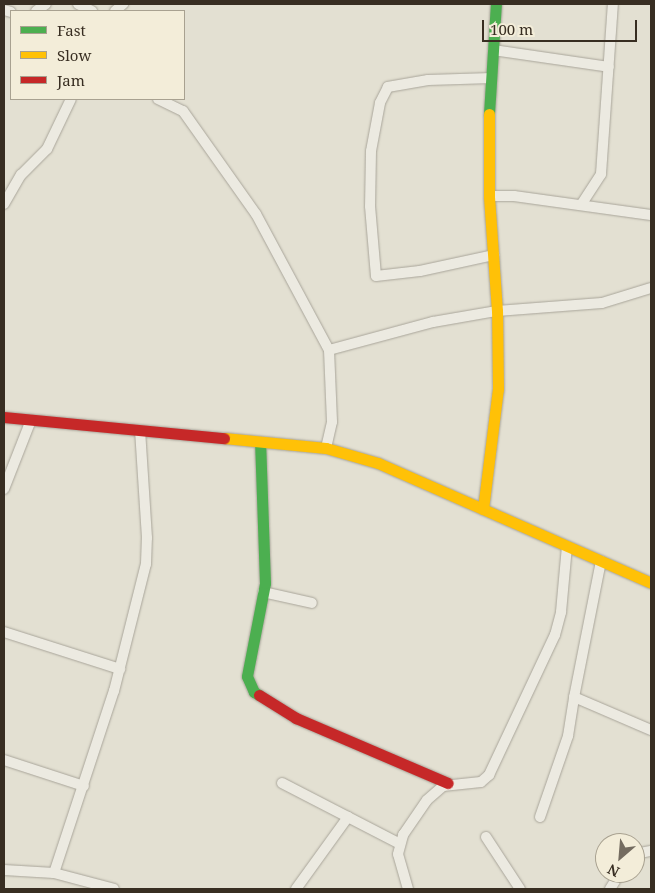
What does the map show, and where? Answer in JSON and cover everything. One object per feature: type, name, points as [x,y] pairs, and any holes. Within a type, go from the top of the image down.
[{"type":"street","points":[[78,4],[90,10]]},
{"type":"street","points":[[483,509],[495,431],[497,310],[489,196],[496,4]]},
{"type":"street","points":[[581,205],[601,174],[613,4]]},
{"type":"street","points":[[493,50],[609,66]]},
{"type":"street","points":[[492,78],[428,80],[388,86],[380,103],[371,151],[370,206],[376,276],[420,271],[494,255]]},
{"type":"street","points":[[4,204],[21,176],[47,149],[70,100]]},
{"type":"street","points":[[160,100],[184,111],[256,214],[329,350],[332,422],[326,448]]},
{"type":"street","points":[[489,196],[514,196],[651,215]]},
{"type":"street","points":[[329,350],[433,322],[497,310],[602,303],[651,288]]},
{"type":"street","points":[[4,417],[326,448],[378,463],[651,583]]},
{"type":"street","points":[[4,489],[31,420]]},
{"type":"street","points":[[54,873],[84,786],[120,668],[146,564],[147,538],[140,431]]},
{"type":"street","points":[[260,442],[263,592],[247,676],[254,692],[296,718],[448,783],[481,782],[497,759],[555,635],[561,612],[567,546]]},
{"type":"street","points":[[540,817],[570,731],[574,697],[601,561]]},
{"type":"street","points":[[263,592],[312,603]]},
{"type":"street","points":[[4,632],[120,668]]},
{"type":"street","points":[[574,697],[651,730]]},
{"type":"street","points":[[4,760],[84,786]]},
{"type":"street","points":[[282,783],[400,844]]},
{"type":"street","points":[[408,889],[400,864],[400,844],[427,800],[448,783]]},
{"type":"street","points":[[296,889],[348,818]]},
{"type":"street","points":[[486,837],[520,889]]},
{"type":"street","points":[[4,870],[54,873],[114,889]]},
{"type":"traffic: fast","points":[[489,114],[496,4]]},
{"type":"traffic: fast","points":[[259,695],[254,692],[247,676],[265,583],[260,443]]},
{"type":"traffic: slow","points":[[483,509],[498,389],[497,311],[489,196],[489,114]]},
{"type":"traffic: slow","points":[[224,438],[326,448],[378,463],[651,583]]},
{"type":"traffic: jam","points":[[4,417],[224,438]]},
{"type":"traffic: jam","points":[[259,695],[296,718],[448,783]]}]
